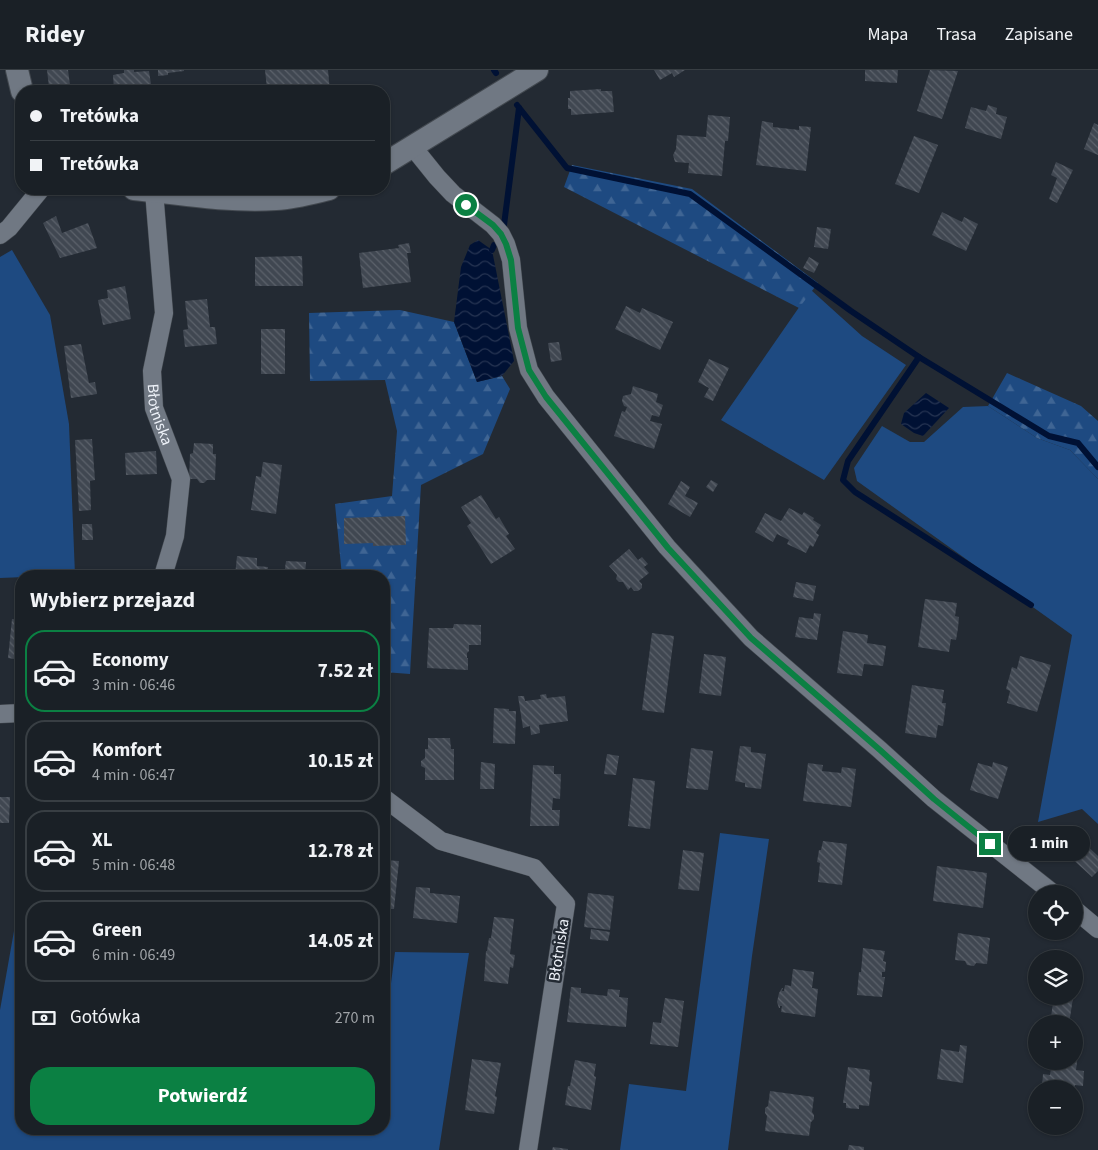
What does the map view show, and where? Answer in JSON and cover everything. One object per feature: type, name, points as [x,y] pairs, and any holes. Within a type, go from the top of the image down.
[{"type":"street","points":[[17,70],[21,85]]},
{"type":"street","points":[[390,160],[537,70]]},
{"type":"street","points":[[412,146],[453,194],[493,225],[501,234],[511,260],[518,328],[529,370],[546,397],[668,548],[751,638],[934,799],[1043,885]]},
{"type":"street","points":[[0,235],[9,228],[36,195]]},
{"type":"street","name":"Błotniska","points":[[145,195],[164,313],[152,370],[154,408],[181,479],[175,536],[165,570]]},
{"type":"street","points":[[197,195],[250,200],[304,195]]},
{"type":"street","points":[[0,714],[15,714]]},
{"type":"street","name":"Błotniska","points":[[390,803],[441,841],[534,868],[566,904],[528,1150]]},
{"type":"street","points":[[1083,916],[1098,928]]},
{"type":"green space","points":[[572,165],[692,189],[818,283],[799,308],[564,187]]},
{"type":"green space","points":[[12,250],[50,315],[69,424],[75,570],[15,570],[15,577],[0,578],[0,257]]},
{"type":"green space","points":[[811,290],[862,336],[906,365],[824,480],[721,420]]},
{"type":"green space","points":[[400,310],[454,322],[477,382],[502,376],[510,389],[483,454],[421,485],[410,674],[390,672],[390,570],[341,570],[335,504],[392,496],[397,431],[385,380],[310,381],[309,313]]},
{"type":"green space","points":[[1007,373],[1081,406],[1098,421],[1098,479],[1070,450],[1037,438],[988,406]]},
{"type":"green space","points":[[988,406],[1037,438],[1070,450],[1098,479],[1098,824],[1082,809],[1038,822],[1072,635],[857,481],[854,468],[882,426],[910,442],[924,442],[963,407]]},
{"type":"green space","points":[[720,833],[769,839],[752,956],[728,1150],[620,1150],[629,1084],[686,1091]]},
{"type":"green space","points":[[15,925],[15,1135],[390,1135],[390,991],[395,952],[469,953],[439,1150],[0,1150],[0,1010]]},
{"type":"water","points":[[478,240],[492,250],[514,361],[502,376],[477,382],[454,322],[461,267],[470,245]]},
{"type":"water","points":[[926,393],[949,408],[923,436],[914,433],[901,424],[904,413]]},
{"type":"building","points":[[47,70],[68,70],[70,85],[49,85]]},
{"type":"building","points":[[124,70],[134,70],[134,72],[149,71],[151,85],[114,85],[113,75],[124,73]]},
{"type":"building","points":[[158,70],[184,70],[184,71],[158,76]]},
{"type":"building","points":[[265,70],[328,70],[329,85],[267,85]]},
{"type":"building","points":[[654,70],[685,70],[674,77],[672,73],[660,80]]},
{"type":"building","points":[[865,70],[898,70],[897,83],[865,81]]},
{"type":"building","points":[[930,70],[958,71],[942,119],[917,111]]},
{"type":"building","points":[[601,89],[601,91],[612,91],[614,112],[571,115],[571,109],[568,109],[570,91]]},
{"type":"building","points":[[988,105],[997,108],[996,114],[1007,117],[1001,139],[965,128],[971,107],[986,111]]},
{"type":"building","points":[[708,115],[730,117],[728,141],[725,141],[722,176],[688,173],[689,163],[675,162],[673,155],[676,149],[677,135],[706,137]]},
{"type":"building","points":[[762,121],[773,123],[773,127],[799,130],[799,126],[811,127],[806,171],[756,165]]},
{"type":"building","points":[[1094,123],[1098,125],[1098,155],[1084,149]]},
{"type":"building","points":[[914,136],[938,145],[919,193],[895,184]]},
{"type":"building","points":[[1056,162],[1073,170],[1057,203],[1049,199],[1057,178],[1051,175]]},
{"type":"building","points":[[942,212],[962,222],[964,217],[978,224],[966,251],[932,235]]},
{"type":"building","points":[[56,216],[62,233],[88,223],[97,248],[60,258],[43,223]]},
{"type":"building","points":[[817,227],[831,229],[828,249],[814,247]]},
{"type":"building","points":[[409,243],[411,253],[407,253],[411,282],[363,288],[359,253],[399,248],[398,245]]},
{"type":"building","points":[[302,256],[303,286],[255,286],[255,257]]},
{"type":"building","points":[[809,257],[819,263],[814,273],[803,268]]},
{"type":"building","points":[[125,286],[131,319],[103,325],[98,300],[108,298],[107,290]]},
{"type":"building","points":[[207,299],[210,327],[215,327],[217,344],[185,347],[183,330],[188,329],[185,301]]},
{"type":"building","points":[[626,306],[640,313],[642,308],[673,322],[660,350],[615,329]]},
{"type":"building","points":[[261,329],[285,329],[285,374],[261,374]]},
{"type":"building","points":[[559,342],[562,360],[551,362],[548,343]]},
{"type":"building","points":[[81,344],[89,383],[95,382],[97,394],[71,398],[64,346]]},
{"type":"building","points":[[709,359],[729,368],[713,401],[704,397],[709,388],[698,382]]},
{"type":"building","points":[[633,386],[658,394],[656,402],[663,405],[659,417],[652,415],[650,421],[662,424],[654,449],[614,436],[622,411],[625,412],[627,407],[624,406],[622,401],[623,396],[631,394]]},
{"type":"building","points":[[92,439],[95,480],[90,481],[91,510],[79,511],[75,440]]},
{"type":"building","points":[[194,443],[213,444],[213,454],[216,454],[215,480],[207,480],[204,483],[200,483],[197,479],[189,479],[190,454],[193,453]]},
{"type":"building","points":[[156,451],[157,474],[126,475],[125,453]]},
{"type":"building","points":[[263,462],[282,465],[276,514],[251,510],[256,476],[261,477]]},
{"type":"building","points":[[711,480],[718,484],[713,492],[706,487]]},
{"type":"building","points":[[681,481],[690,487],[685,496],[698,503],[690,517],[668,504]]},
{"type":"building","points":[[481,495],[496,519],[499,517],[509,534],[506,536],[515,549],[491,564],[467,526],[471,523],[461,507]]},
{"type":"building","points":[[789,508],[802,515],[804,512],[821,525],[816,533],[819,535],[813,547],[810,545],[806,553],[787,544],[789,540],[777,534],[773,542],[755,532],[765,513],[781,521]]},
{"type":"building","points":[[405,516],[406,545],[373,546],[373,543],[344,544],[344,518]]},
{"type":"building","points":[[82,524],[92,524],[93,540],[82,540]]},
{"type":"building","points":[[629,549],[638,560],[642,557],[648,564],[644,567],[649,573],[639,581],[642,584],[642,588],[638,591],[634,591],[631,587],[628,590],[623,582],[619,582],[616,579],[617,575],[609,566]]},
{"type":"building","points":[[237,556],[257,558],[257,566],[268,567],[268,570],[236,570]]},
{"type":"building","points":[[286,561],[306,562],[305,570],[285,570]]},
{"type":"building","points":[[796,582],[816,586],[813,601],[793,597]]},
{"type":"building","points":[[925,599],[957,603],[955,616],[959,617],[958,628],[956,640],[951,639],[949,652],[918,647]]},
{"type":"building","points":[[814,613],[821,614],[817,640],[795,637],[799,617],[813,619]]},
{"type":"building","points":[[12,619],[15,619],[15,659],[8,658]]},
{"type":"building","points":[[454,624],[481,625],[481,645],[469,645],[467,653],[468,670],[427,668],[429,628],[453,628]]},
{"type":"building","points":[[843,631],[868,635],[867,643],[886,646],[883,666],[864,664],[862,676],[837,673]]},
{"type":"building","points":[[652,633],[674,636],[664,713],[642,710]]},
{"type":"building","points":[[704,654],[726,657],[721,696],[699,693]]},
{"type":"building","points":[[1020,656],[1051,665],[1037,712],[1007,703],[1010,691],[1006,689],[1012,667],[1017,669]]},
{"type":"building","points":[[912,685],[944,690],[942,703],[946,703],[943,726],[938,725],[936,738],[905,733]]},
{"type":"building","points":[[546,694],[547,698],[565,696],[568,721],[539,725],[540,733],[531,735],[530,726],[523,728],[518,696],[524,696],[525,701],[541,699],[540,695]]},
{"type":"building","points":[[494,708],[516,711],[515,744],[493,743]]},
{"type":"building","points":[[428,738],[450,738],[451,749],[454,749],[454,780],[425,780],[425,768],[421,766],[421,761],[425,758],[425,749],[428,749]]},
{"type":"building","points":[[740,746],[751,747],[751,752],[766,754],[761,789],[745,787],[745,783],[735,781]]},
{"type":"building","points":[[691,748],[713,751],[708,790],[686,788]]},
{"type":"building","points":[[607,754],[619,756],[616,775],[604,774]]},
{"type":"building","points":[[481,762],[495,764],[494,789],[480,789]]},
{"type":"building","points":[[993,762],[1008,767],[998,799],[970,790],[978,763],[992,767]]},
{"type":"building","points":[[808,763],[823,765],[822,771],[841,773],[842,767],[856,769],[851,807],[803,801]]},
{"type":"building","points":[[533,765],[554,766],[554,774],[561,774],[560,799],[553,798],[552,810],[560,810],[559,826],[530,826]]},
{"type":"building","points":[[633,778],[655,781],[650,829],[628,826]]},
{"type":"building","points":[[0,797],[10,797],[9,823],[0,823]]},
{"type":"building","points":[[1081,840],[1098,856],[1098,871],[1092,877],[1068,855]]},
{"type":"building","points":[[823,841],[847,844],[842,885],[818,882],[820,863],[817,862]]},
{"type":"building","points":[[683,850],[704,853],[699,891],[678,889]]},
{"type":"building","points":[[390,860],[399,861],[394,909],[390,909]]},
{"type":"building","points":[[937,866],[987,873],[983,908],[933,901]]},
{"type":"building","points":[[416,887],[430,888],[430,893],[460,896],[457,923],[413,918]]},
{"type":"building","points":[[588,893],[614,896],[610,930],[584,927]]},
{"type":"building","points":[[494,917],[514,919],[510,954],[515,955],[513,968],[510,967],[508,984],[484,981],[486,951],[489,938],[491,938]]},
{"type":"building","points":[[591,929],[610,932],[608,941],[590,939]]},
{"type":"building","points":[[958,933],[990,938],[987,964],[976,963],[974,966],[967,965],[965,961],[955,960]]},
{"type":"building","points":[[863,948],[885,951],[883,961],[886,962],[885,972],[882,972],[882,977],[885,977],[882,997],[857,995]]},
{"type":"building","points":[[793,969],[814,972],[812,988],[818,989],[815,1017],[781,1012],[782,1006],[779,1008],[777,1002],[779,993],[782,988],[782,991],[784,991],[785,985],[791,986]]},
{"type":"building","points":[[571,987],[581,988],[581,993],[607,996],[608,989],[620,990],[619,997],[628,998],[626,1027],[567,1022]]},
{"type":"building","points":[[665,998],[684,1001],[678,1047],[650,1044],[653,1022],[661,1023]]},
{"type":"building","points":[[1053,1005],[1072,1005],[1070,1015],[1051,1015]]},
{"type":"building","points":[[960,1045],[967,1046],[963,1083],[937,1079],[941,1049],[959,1052]]},
{"type":"building","points":[[472,1059],[501,1063],[494,1114],[465,1110]]},
{"type":"building","points":[[575,1060],[596,1064],[591,1110],[565,1105]]},
{"type":"building","points":[[848,1067],[870,1070],[869,1081],[872,1082],[869,1106],[859,1105],[859,1109],[846,1108],[846,1103],[843,1103]]},
{"type":"building","points":[[1051,1070],[1084,1071],[1083,1086],[1083,1080],[1043,1080],[1043,1074],[1050,1075]]},
{"type":"building","points":[[770,1091],[814,1097],[812,1112],[814,1119],[811,1122],[809,1136],[765,1131],[767,1116],[765,1108],[768,1106]]},
{"type":"building","points":[[849,1145],[864,1147],[864,1150],[848,1150]]},
{"type":"building","points":[[553,1147],[568,1149],[568,1150],[552,1150]]},
{"type":"waterway","points":[[517,105],[567,168],[690,194],[851,311],[919,357],[1049,436],[1078,443],[1098,467]]},
{"type":"waterway","points":[[504,225],[519,108]]},
{"type":"waterway","points":[[492,250],[494,245]]},
{"type":"waterway","points":[[919,357],[848,461],[843,480],[855,492],[1031,605]]},
{"type":"route","points":[[466,205],[493,225],[501,234],[506,244],[511,260],[516,292],[518,328],[529,370],[546,397],[668,548],[751,638],[934,799],[990,844]]}]
